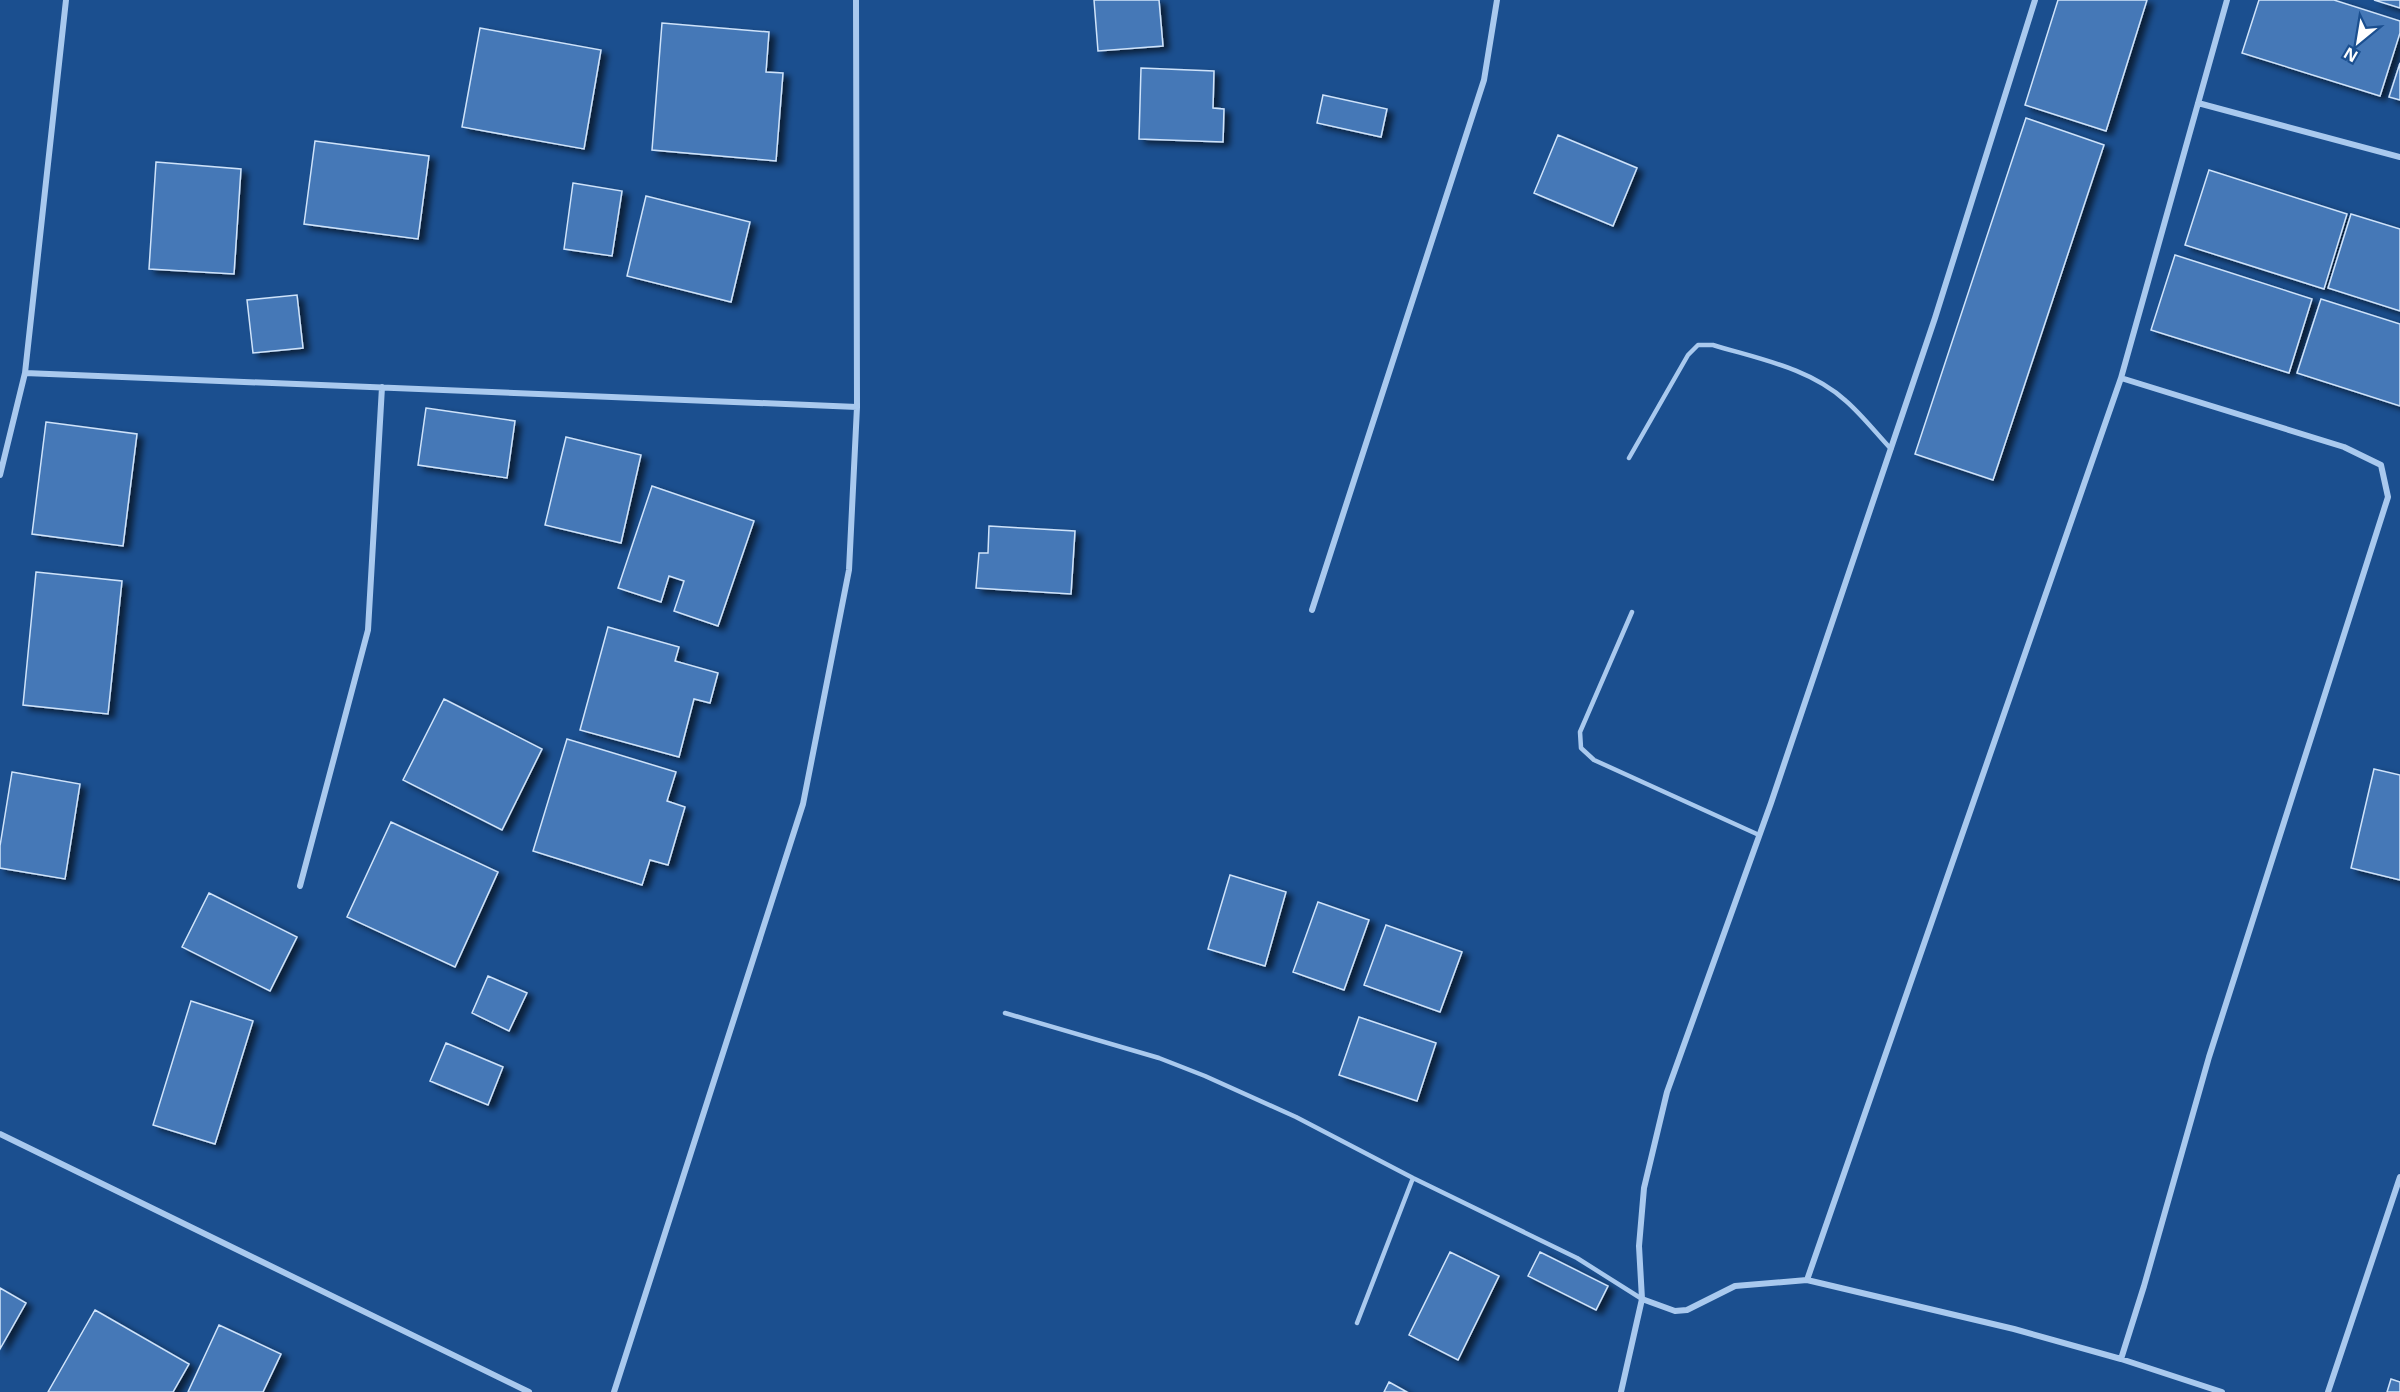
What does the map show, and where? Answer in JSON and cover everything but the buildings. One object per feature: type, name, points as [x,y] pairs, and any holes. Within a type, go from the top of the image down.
[{"type":"street","points":[[0,475],[25,373],[66,0]]},
{"type":"street","points":[[614,1392],[803,804],[849,570],[857,407],[856,0]]},
{"type":"street","points":[[1312,610],[1484,80],[1497,0]]},
{"type":"street","points":[[1621,1392],[1642,1299],[1639,1246],[1644,1188],[1667,1092],[1759,835],[1891,449],[1935,318],[2035,0]]},
{"type":"street","points":[[1807,1280],[2121,378],[2227,0]]},
{"type":"street","points":[[2198,103],[2400,157]]},
{"type":"street","points":[[25,373],[857,407]]},
{"type":"street","points":[[2121,378],[2344,447],[2381,465],[2388,497],[2209,1057],[2121,1359]]},
{"type":"street","points":[[300,886],[368,630],[382,387]]},
{"type":"street","points":[[0,1134],[529,1392]]},
{"type":"street","points":[[2328,1392],[2400,1177]]},
{"type":"street","points":[[1642,1299],[1675,1311],[1687,1310],[1735,1286],[1807,1280],[2014,1329],[2121,1359],[2222,1392]]},
{"type":"lane","points":[[1629,458],[1688,355],[1698,345],[1713,345],[1802,372],[1846,401],[1891,449]]},
{"type":"lane","points":[[1632,612],[1580,732],[1581,748],[1594,760],[1759,835]]},
{"type":"lane","points":[[1005,1013],[1160,1058],[1205,1076],[1296,1117],[1413,1178],[1577,1258],[1642,1299]]},
{"type":"lane","points":[[1357,1323],[1413,1178]]}]
